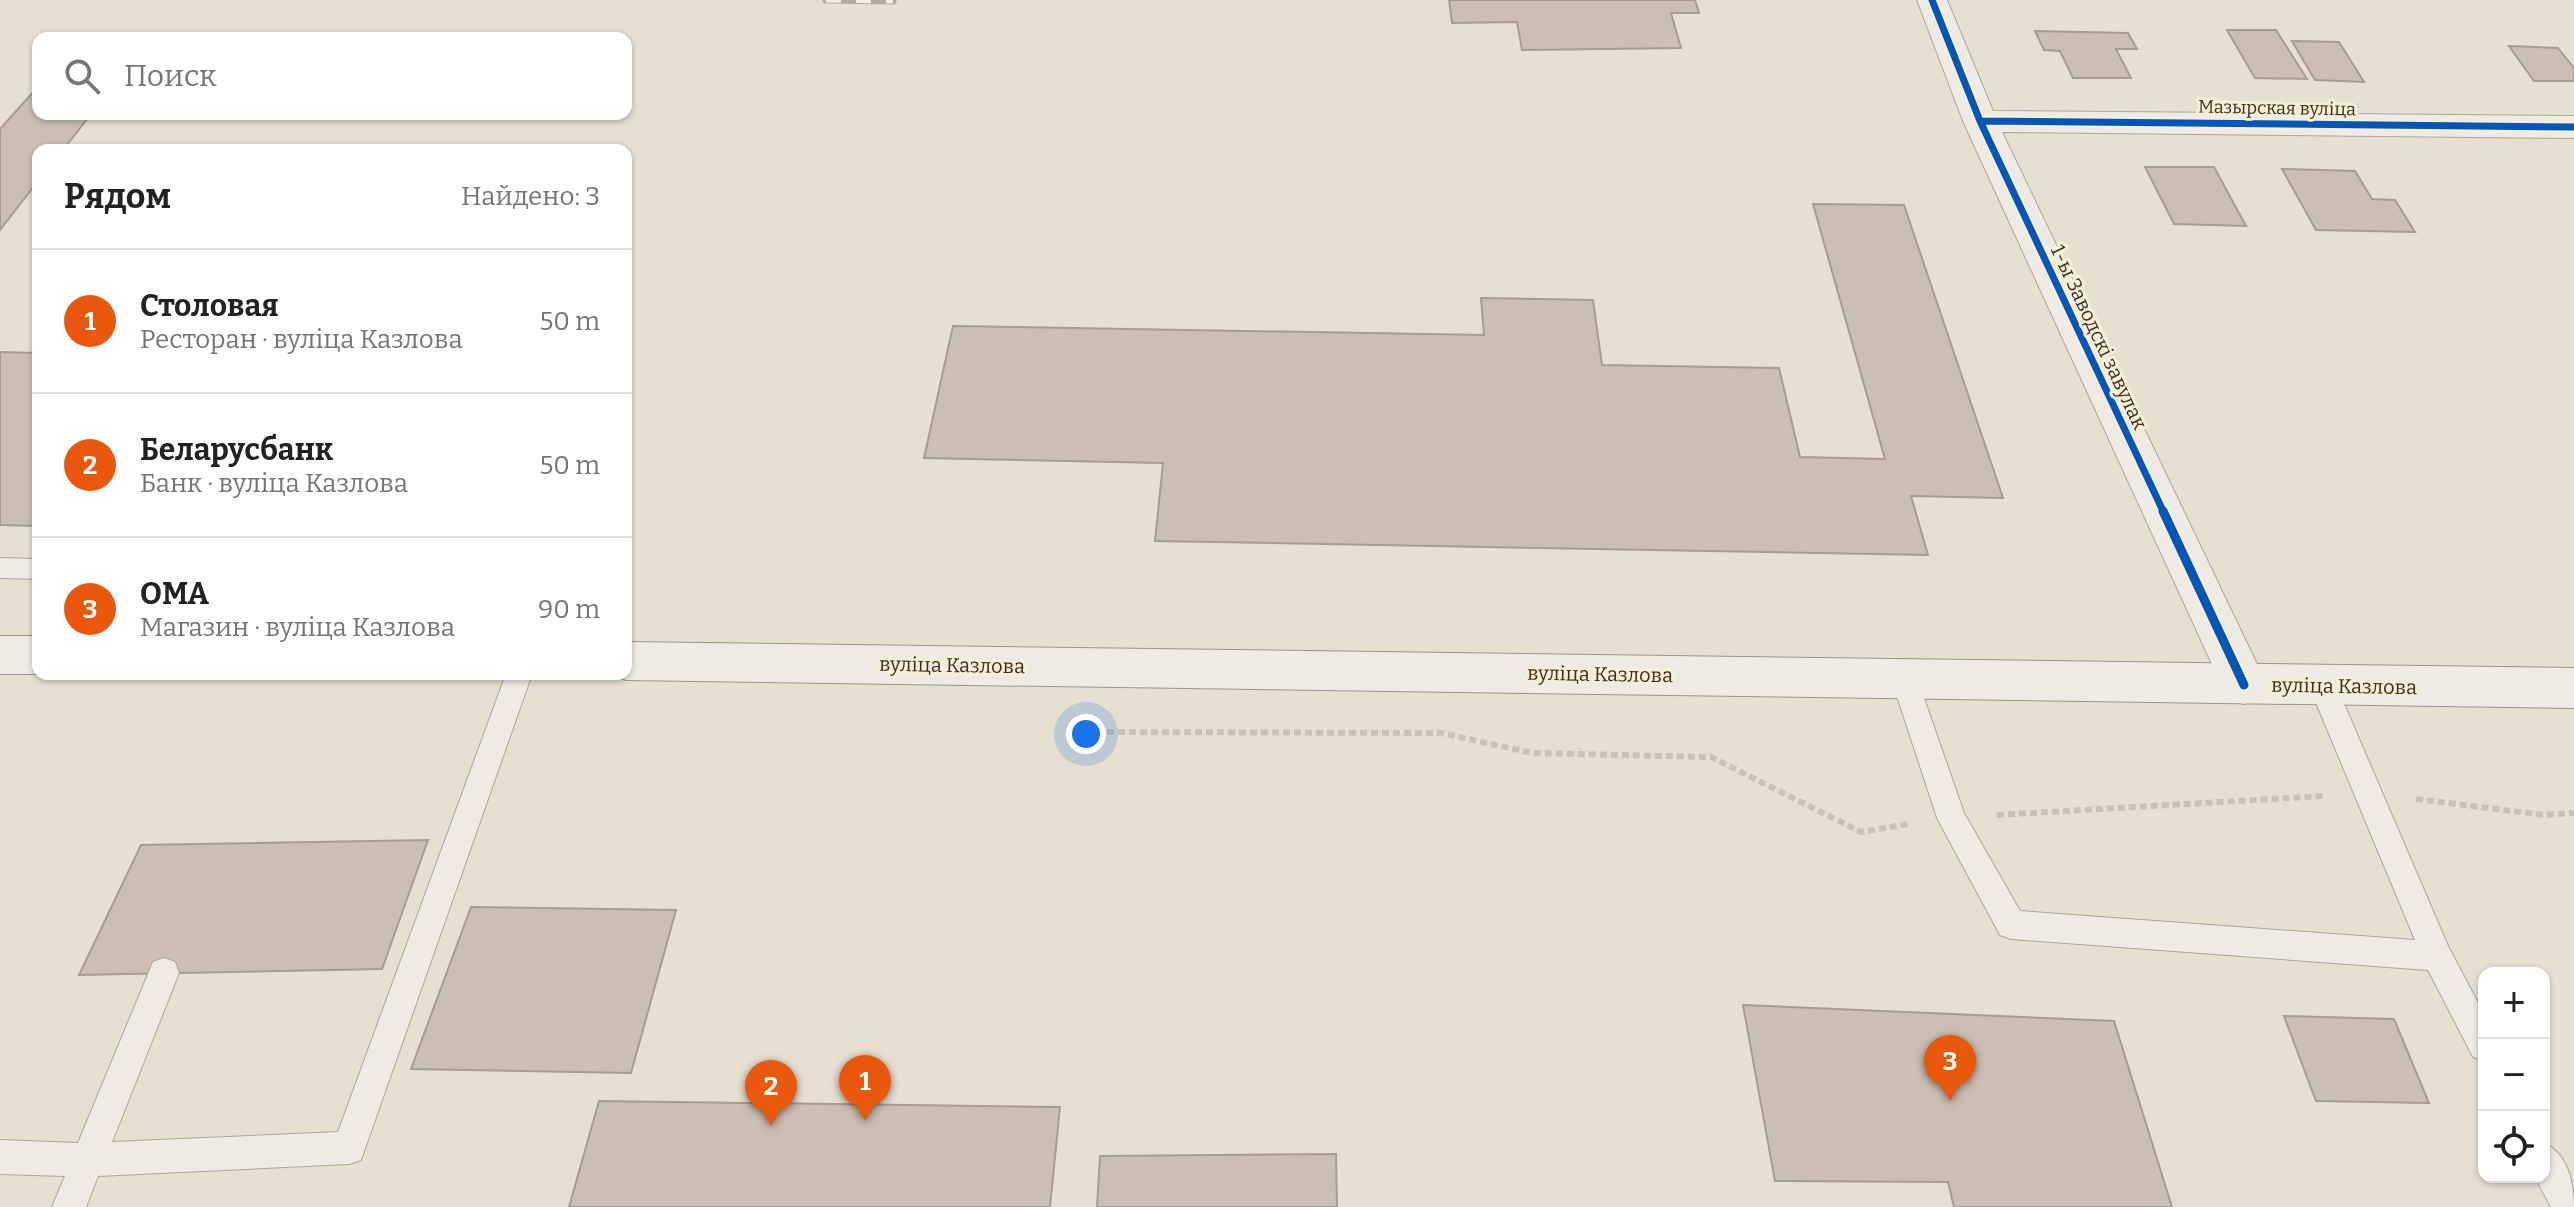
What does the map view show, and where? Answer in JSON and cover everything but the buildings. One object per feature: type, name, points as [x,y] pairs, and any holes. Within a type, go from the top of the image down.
[{"type":"main road","name":"1-ы Заводскі завулак","points":[[1932,0],[1980,121],[2244,685]]},
{"type":"main road","name":"Мазырская вуліца","points":[[1980,121],[2574,127]]},
{"type":"main road","points":[[0,655],[32,655]]},
{"type":"main road","name":"вуліца Казлова","points":[[632,661],[2574,688]]},
{"type":"lane","points":[[0,568],[32,569]]},
{"type":"lane","points":[[1904,678],[1951,818],[2011,925],[2437,956]]},
{"type":"lane","points":[[0,1157],[88,1160],[349,1148],[517,680]]},
{"type":"lane","points":[[2323,686],[2437,956],[2480,1039]]},
{"type":"lane","points":[[69,1207],[164,973]]},
{"type":"lane","points":[[2550,1171],[2569,1207]]},
{"type":"path","points":[[1096,732],[1441,733],[1532,753],[1711,757],[1861,832],[1951,818],[2370,793],[2544,815],[2574,813]]},
{"type":"railway","points":[[826,0],[893,1]]},
{"type":"cycle path","points":[[1932,0],[1980,121],[2244,685]]},
{"type":"cycle path","points":[[1980,121],[2574,127]]},
{"type":"place","name":"ОМА","points":[[1950,1101]]},
{"type":"place","name":"Столовая","points":[[865,1121]]},
{"type":"place","name":"Беларусбанк","points":[[771,1126]]}]
